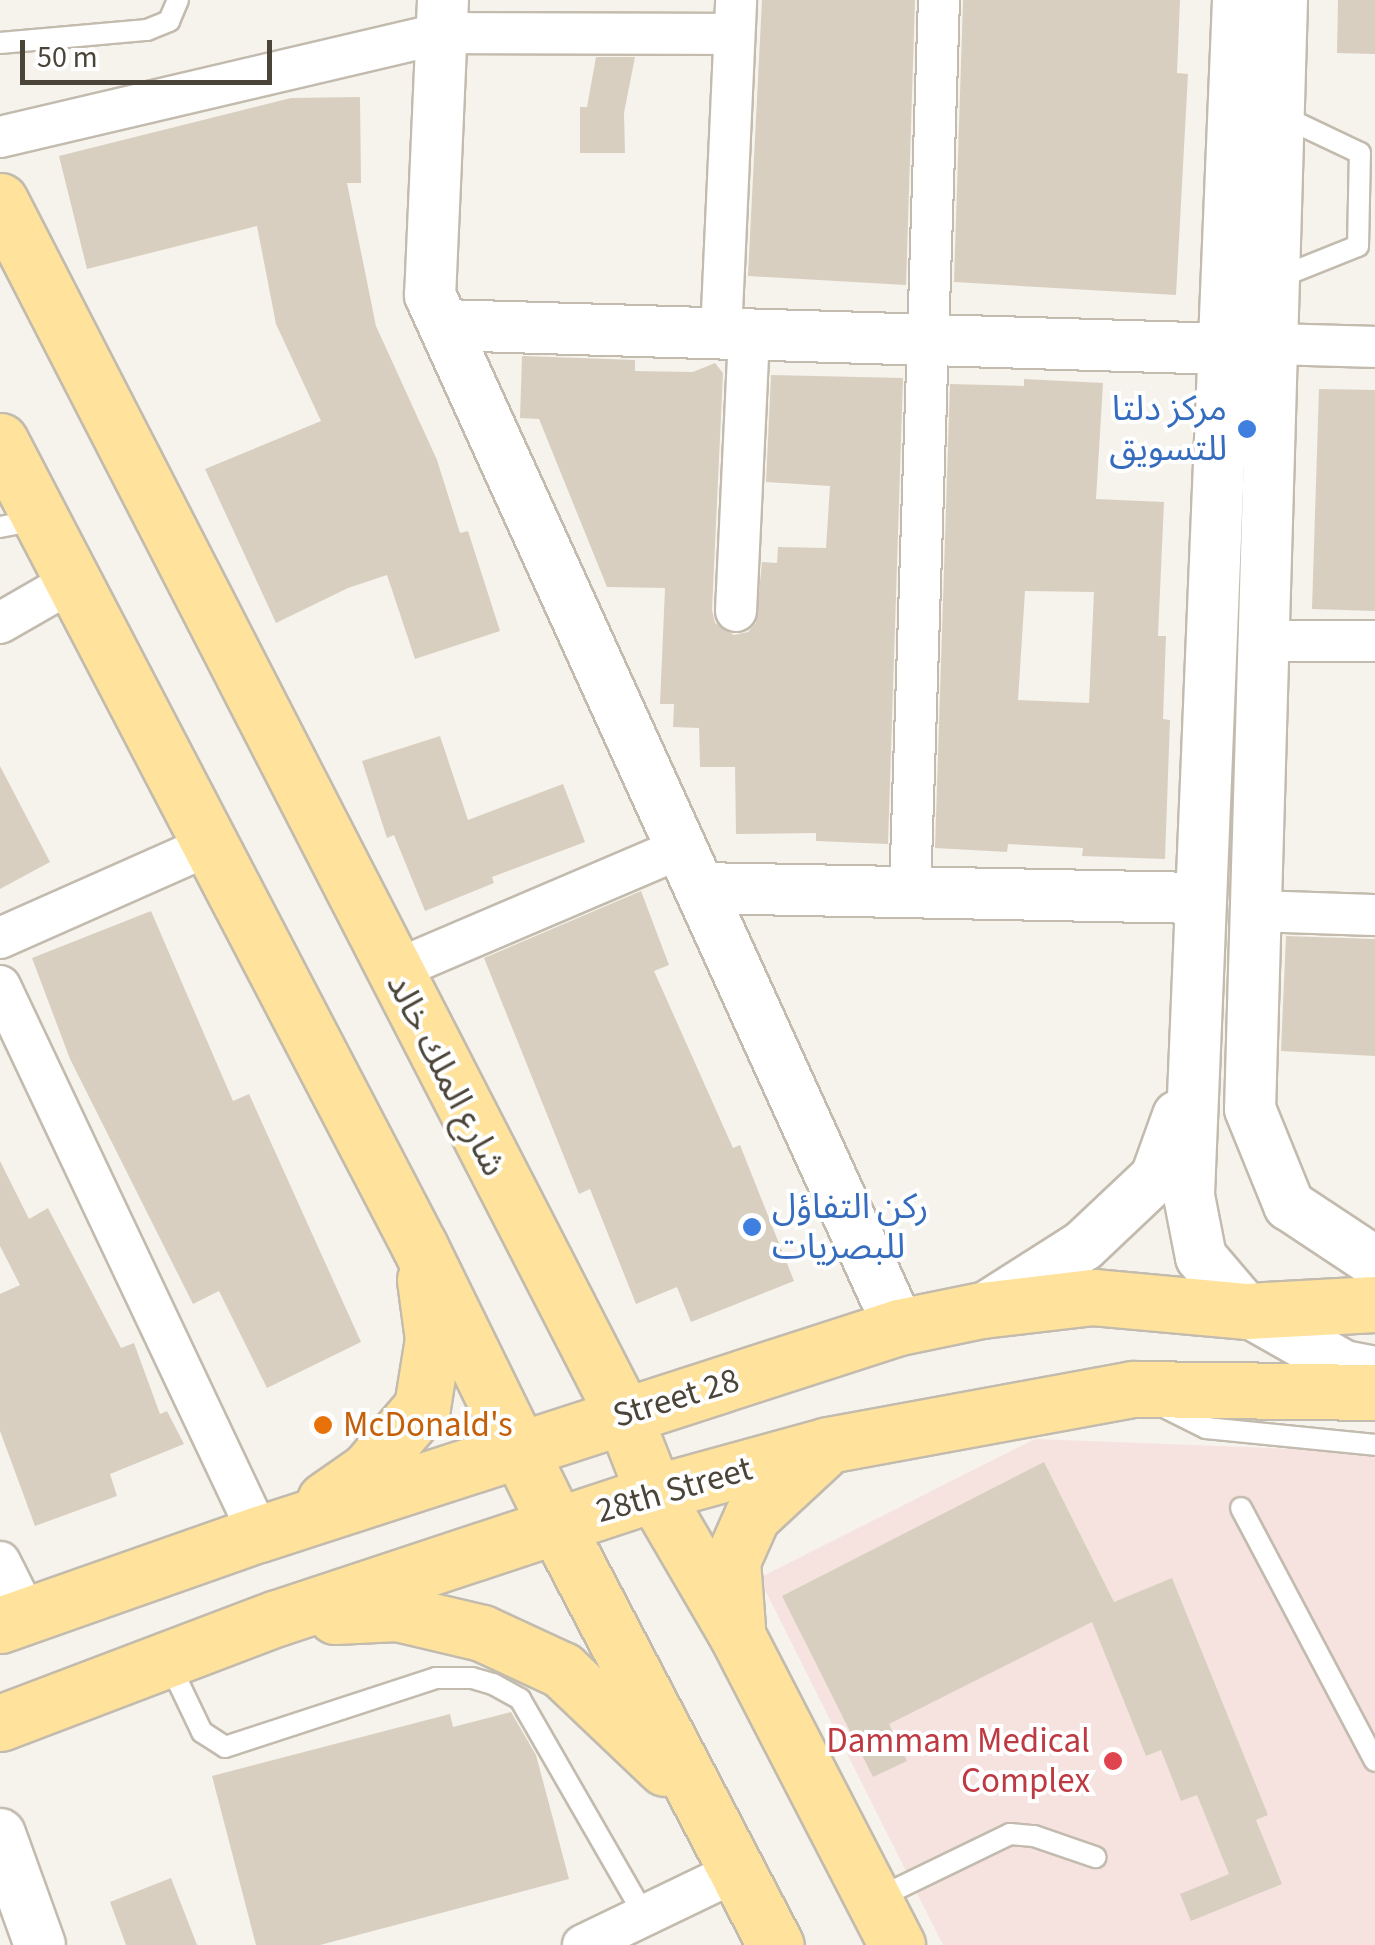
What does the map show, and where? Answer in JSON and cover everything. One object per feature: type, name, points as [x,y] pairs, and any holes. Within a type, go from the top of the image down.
[{"type":"main road","name":"شارع الملك خالد","points":[[0,201],[570,1320],[623,1414],[654,1493],[737,1635],[885,1923]]},
{"type":"main road","points":[[0,440],[21,523],[73,582],[420,1247],[522,1448],[556,1525],[776,1945]]},
{"type":"main road","points":[[273,1531],[368,1470],[422,1407],[433,1339],[420,1247]]},
{"type":"main road","name":"Street 28","points":[[14,1621],[623,1414],[899,1327],[982,1310],[1093,1297],[1247,1310],[1375,1304]]},
{"type":"main road","points":[[570,1320],[607,1363],[648,1377],[732,1382]]},
{"type":"main road","name":"28th Street","points":[[0,1722],[278,1618],[654,1493],[828,1445],[1133,1389],[1375,1392]]},
{"type":"main road","points":[[737,1635],[732,1562],[752,1516],[828,1445]]},
{"type":"main road","points":[[278,1618],[398,1613],[482,1633],[562,1670],[641,1742],[708,1816]]},
{"type":"street","points":[[910,892],[925,340],[940,0]]},
{"type":"street","points":[[1238,0],[1189,1196],[1201,1257],[1247,1310],[1344,1366],[1375,1372]]},
{"type":"street","points":[[1282,0],[1275,344],[1252,911],[1250,1109],[1289,1205],[1375,1262]]},
{"type":"street","points":[[442,16],[430,295],[899,1327]]},
{"type":"street","points":[[0,137],[442,16],[735,17],[736,610]]},
{"type":"street","points":[[444,325],[1223,349]]},
{"type":"street","points":[[1275,344],[1375,348]]},
{"type":"street","points":[[0,624],[73,582]]},
{"type":"street","points":[[1263,640],[1375,640]]},
{"type":"street","points":[[0,938],[210,844]]},
{"type":"street","points":[[392,971],[691,868],[910,892],[1200,898]]},
{"type":"street","points":[[1252,911],[1375,915]]},
{"type":"street","points":[[0,986],[273,1531]]},
{"type":"street","points":[[982,1310],[1083,1246],[1156,1178],[1194,1068]]},
{"type":"street","points":[[0,1562],[14,1621]]},
{"type":"street","points":[[1,1839],[40,1945]]},
{"type":"street","points":[[583,1945],[737,1870]]},
{"type":"lane","points":[[0,44],[147,30],[170,21],[178,0]]},
{"type":"lane","points":[[1276,279],[1367,246],[1368,152],[1279,114]]},
{"type":"lane","points":[[1133,1389],[1179,1418],[1206,1428],[1375,1444]]},
{"type":"lane","points":[[1241,1508],[1375,1761]]},
{"type":"lane","points":[[166,1657],[202,1732],[224,1747],[436,1678],[472,1678],[493,1684],[520,1700],[644,1916]]},
{"type":"lane","points":[[885,1923],[1010,1834],[1034,1836],[1095,1858]]},
{"type":"shaded area","name":"Dammam Medical Complex","points":[[1035,1439],[1375,1452],[1375,1945],[943,1945],[759,1578]]},
{"type":"building","points":[[762,0],[915,0],[906,285],[748,276]]},
{"type":"building","points":[[963,0],[1180,0],[1177,73],[1188,74],[1176,295],[954,282]]},
{"type":"building","points":[[1338,0],[1375,0],[1375,54],[1337,53]]},
{"type":"building","points":[[596,57],[635,57],[624,113],[625,153],[580,153],[580,107],[587,107]]},
{"type":"building","points":[[360,97],[361,183],[347,183],[376,326],[437,460],[460,533],[468,531],[500,631],[415,659],[387,575],[348,588],[276,623],[205,469],[321,421],[276,324],[257,226],[87,269],[59,156],[291,98]]},
{"type":"building","points":[[522,356],[635,360],[635,371],[693,372],[715,363],[723,373],[712,610],[715,623],[734,635],[748,632],[756,623],[762,562],[777,563],[778,547],[826,548],[830,486],[766,482],[771,375],[903,378],[888,844],[816,841],[816,833],[736,834],[735,767],[700,767],[699,728],[673,727],[674,704],[660,704],[665,588],[607,587],[539,419],[520,418]]},
{"type":"building","points":[[1024,379],[1103,383],[1096,499],[1164,502],[1158,636],[1166,636],[1163,719],[1170,720],[1165,859],[1082,856],[1083,848],[1008,844],[1007,852],[935,848],[950,384],[1024,386]],"holes":[[[1025,591],[1094,592],[1089,703],[1018,700]]]},
{"type":"building","points":[[1319,389],[1375,390],[1375,611],[1312,609]]},
{"type":"building","points":[[440,736],[468,820],[563,784],[585,842],[492,877],[494,883],[425,911],[394,835],[387,838],[362,761]]},
{"type":"building","points":[[0,766],[50,862],[0,889]]},
{"type":"building","points":[[641,891],[669,965],[654,971],[733,1148],[740,1145],[794,1281],[691,1322],[677,1287],[636,1304],[590,1189],[579,1194],[484,958]]},
{"type":"building","points":[[151,911],[233,1101],[249,1094],[361,1342],[267,1388],[219,1291],[193,1304],[70,1059],[32,958]]},
{"type":"building","points":[[1286,936],[1375,939],[1375,1056],[1281,1051]]},
{"type":"building","points":[[0,1161],[29,1219],[48,1208],[121,1348],[134,1343],[160,1414],[167,1411],[184,1444],[110,1474],[117,1496],[35,1526],[0,1431],[0,1294],[20,1285],[0,1246]]},
{"type":"building","points":[[1044,1462],[1114,1602],[1172,1578],[1268,1815],[1256,1820],[1282,1884],[1191,1921],[1180,1894],[1229,1874],[1197,1795],[1181,1801],[1161,1750],[1146,1756],[1092,1622],[889,1724],[907,1761],[873,1777],[782,1596]]},
{"type":"building","points":[[511,1712],[536,1755],[569,1879],[320,1945],[256,1945],[212,1776],[450,1714],[453,1727]]},
{"type":"building","points":[[171,1878],[197,1945],[126,1945],[110,1902]]},
{"type":"place","name":"مركز دلتا للتسويق","points":[[1247,429]]},
{"type":"place","name":"ركن التفاؤل للبصريات","points":[[752,1227]]},
{"type":"place","name":"McDonald's","points":[[323,1425]]},
{"type":"place","name":"Dammam Medical Complex","points":[[1113,1761]]}]
